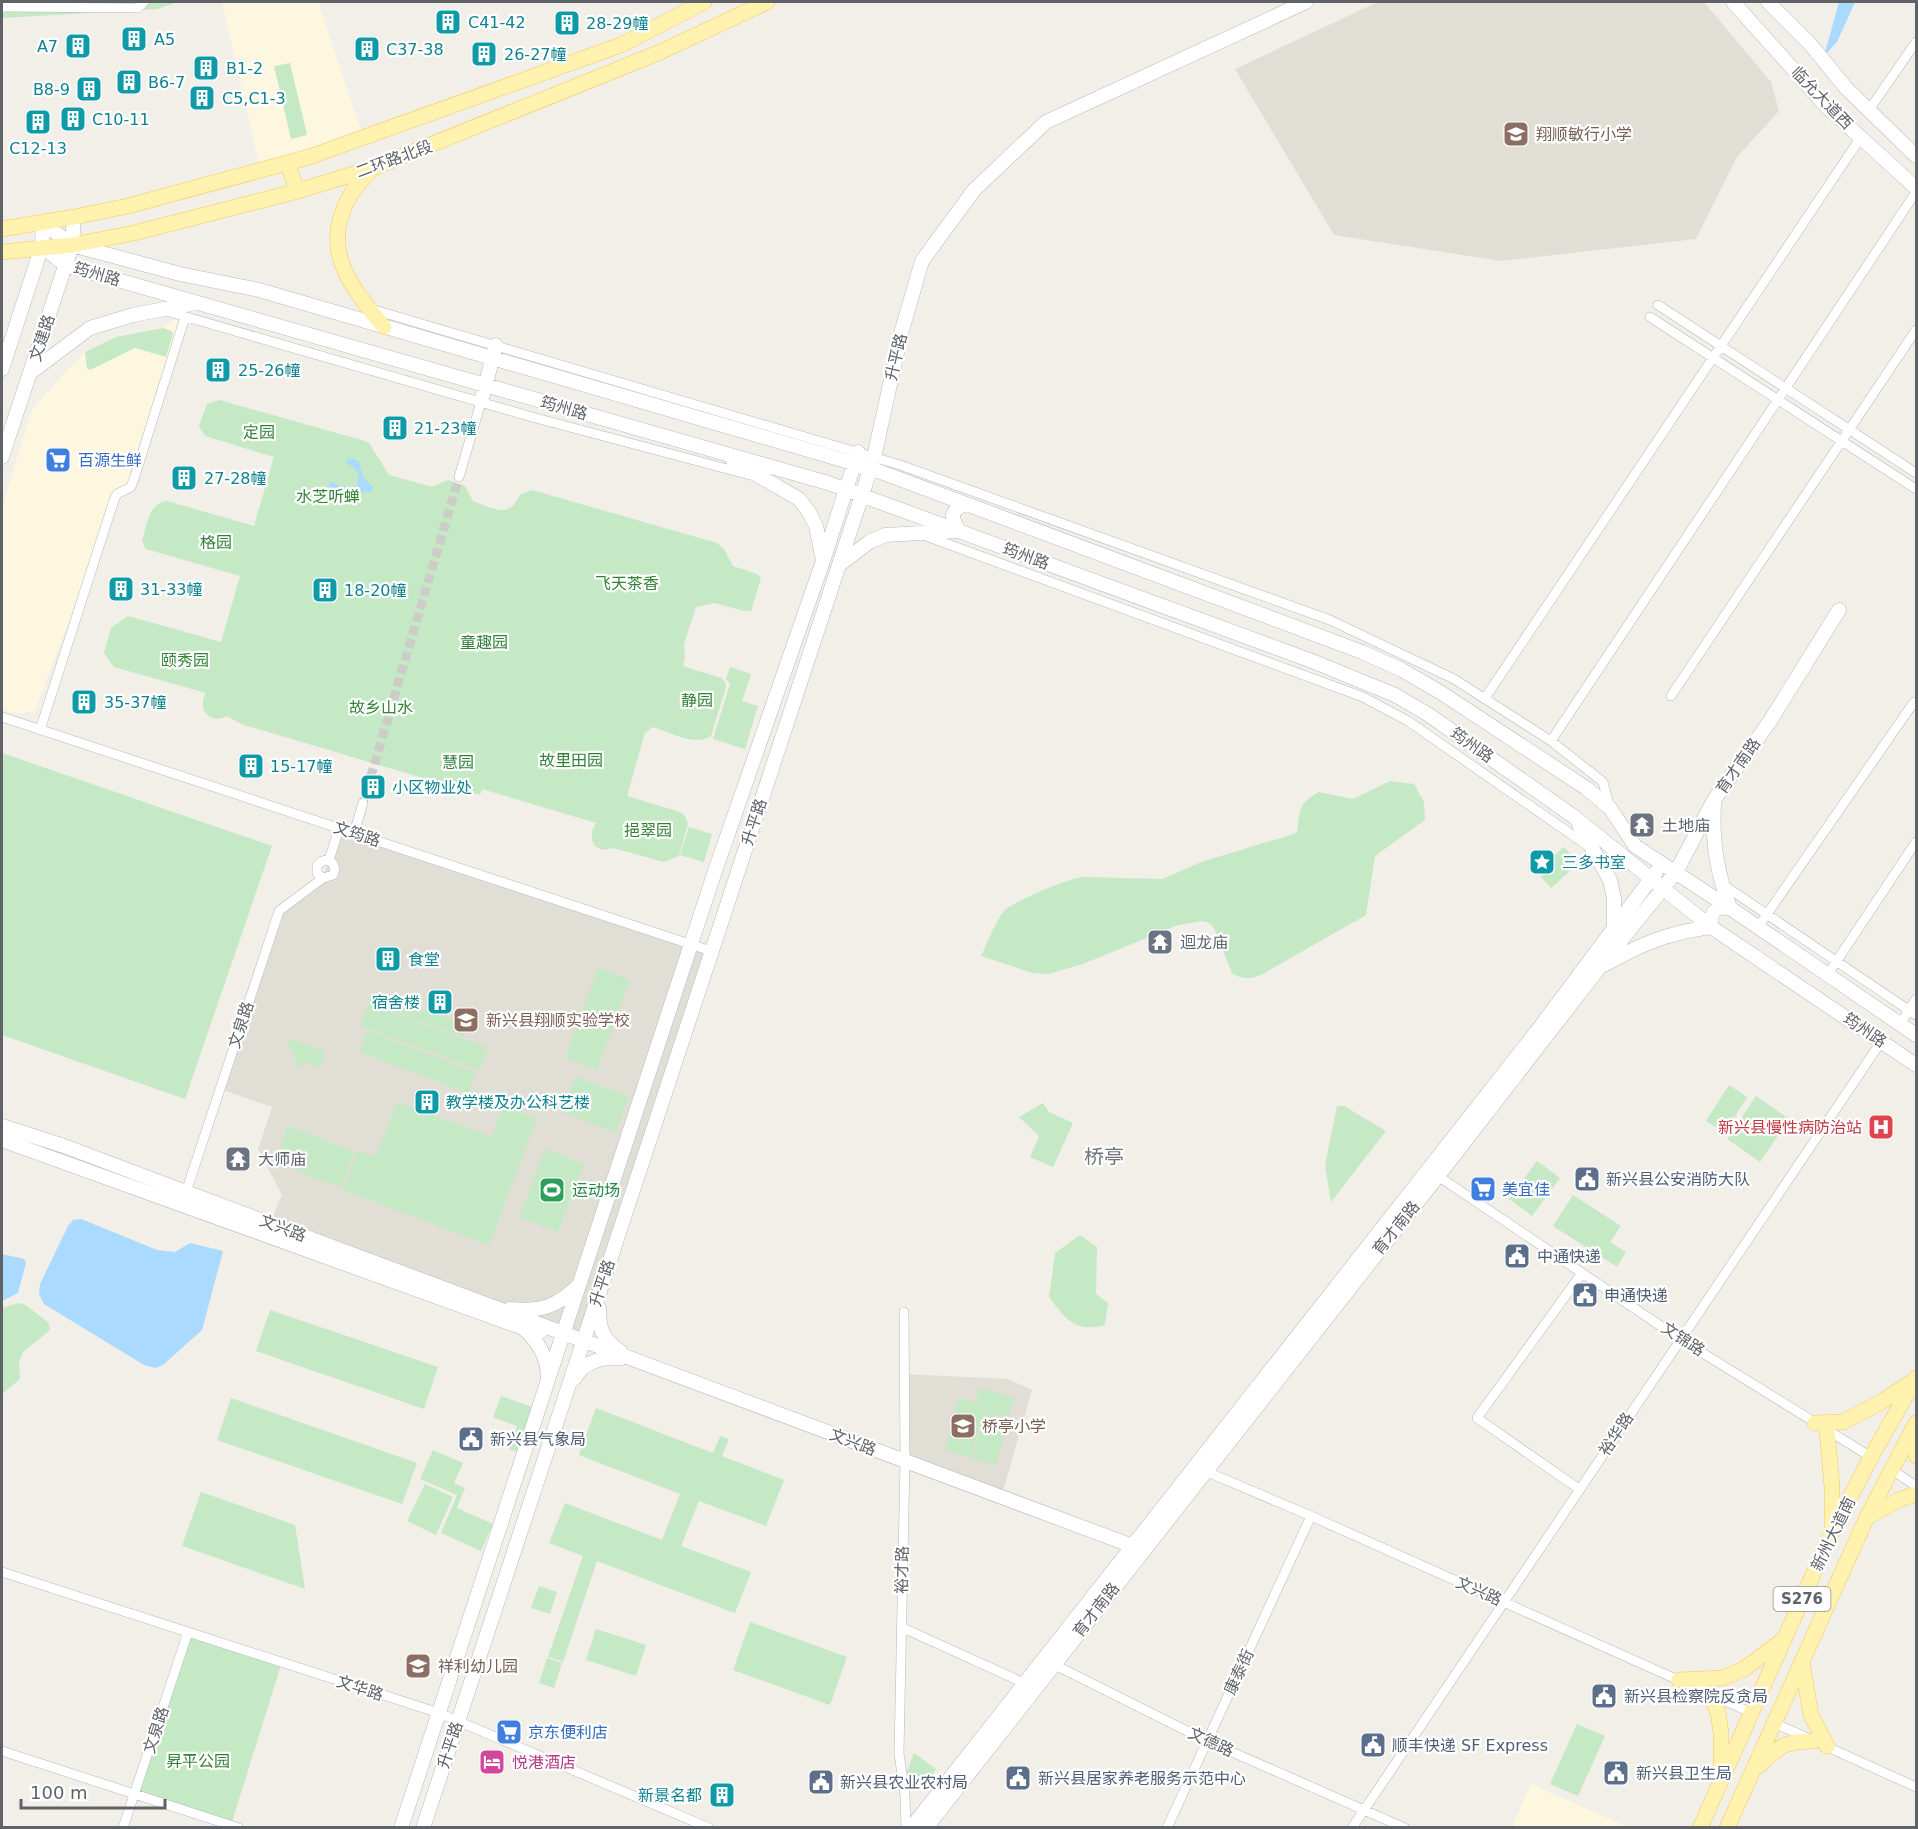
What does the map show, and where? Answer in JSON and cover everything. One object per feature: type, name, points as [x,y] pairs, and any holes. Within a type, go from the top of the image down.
[{"type":"main road","name":"二环路北段","points":[[2,229],[128,206],[287,164],[507,88],[621,45],[704,2]]},
{"type":"main road","name":"二环路北段","points":[[2,252],[42,246],[72,245],[134,233],[298,191],[373,168],[658,53],[767,2]]},
{"type":"main road","points":[[507,88],[519,111]]},
{"type":"main road","points":[[287,164],[298,191]]},
{"type":"main road","points":[[373,168],[352,192],[340,216],[336,235],[338,255],[356,290],[384,327]]},
{"type":"main road","points":[[1832,1532],[1832,1487],[1821,1426],[1843,1422],[1883,1401],[1916,1378]]},
{"type":"main road","name":"新州大道南","points":[[1700,1827],[1832,1532],[1916,1378]]},
{"type":"main road","name":"新州大道南","points":[[1727,1827],[1867,1517],[1917,1424]]},
{"type":"main road","points":[[1917,1440],[1917,1456]]},
{"type":"main road","points":[[1867,1517],[1901,1499],[1917,1494]]},
{"type":"main road","points":[[1679,1680],[1723,1678],[1744,1669],[1785,1638]]},
{"type":"main road","points":[[1752,1773],[1784,1744],[1796,1741],[1820,1744],[1811,1715],[1802,1662]]},
{"type":"main road","points":[[1708,1693],[1718,1712],[1721,1733],[1721,1781]]},
{"type":"street","points":[[2,7],[138,8],[144,2]]},
{"type":"street","name":"升平路","points":[[423,1827],[862,495],[872,462],[902,330],[922,261],[974,190],[1046,122],[1305,2]]},
{"type":"street","name":"临允大道西","points":[[1733,2],[1826,106],[1917,190]]},
{"type":"street","name":"临允大道西","points":[[1768,2],[1811,45],[1846,88],[1917,156]]},
{"type":"street","points":[[1869,110],[1917,42]]},
{"type":"street","points":[[1485,698],[1861,137]]},
{"type":"street","points":[[1551,741],[1917,190]]},
{"type":"street","name":"文建路","points":[[2,457],[72,245],[74,217]]},
{"type":"street","name":"筠州路","points":[[43,223],[72,245],[180,273],[259,290],[384,327],[494,352],[872,462],[965,504],[1352,648],[1402,670],[1440,692],[1586,788],[1610,808],[1635,846],[1731,908],[1917,1035]]},
{"type":"street","name":"文建路","points":[[2,369],[42,246],[43,223]]},
{"type":"street","name":"筠州路","points":[[42,246],[65,265],[847,490],[1312,661],[1395,695],[1429,715],[1573,816],[1711,927],[1917,1065]]},
{"type":"street","points":[[30,373],[90,328],[133,315],[198,303]]},
{"type":"street","points":[[1658,305],[1917,473]]},
{"type":"street","points":[[367,307],[494,352],[459,477]]},
{"type":"street","points":[[163,310],[481,402],[760,478]]},
{"type":"street","points":[[1650,316],[1917,489]]},
{"type":"street","points":[[40,730],[114,500],[117,494],[131,487],[185,317]]},
{"type":"street","points":[[1671,696],[1917,330]]},
{"type":"street","points":[[2,334],[7,352]]},
{"type":"street","points":[[718,452],[799,499],[816,526],[824,561]]},
{"type":"street","name":"升平路","points":[[401,1827],[691,945],[824,561],[856,458]]},
{"type":"street","points":[[872,462],[963,487],[1330,620],[1454,679],[1551,741],[1603,782],[1610,808]]},
{"type":"street","points":[[839,565],[869,542],[885,535],[903,532],[921,534],[959,531],[953,520],[953,513],[956,508],[965,504]]},
{"type":"street","points":[[921,534],[1363,697],[1408,720],[1593,849]]},
{"type":"street","name":"育才南路","points":[[911,1827],[1024,1683],[1205,1471],[1676,872],[1714,800],[1770,722],[1839,610]]},
{"type":"street","points":[[1758,927],[1914,702]]},
{"type":"street","name":"文筠路","points":[[2,717],[711,951]]},
{"type":"street","points":[[1599,968],[1642,944],[1690,930],[1711,927],[1710,918],[1713,911],[1719,907],[1731,908],[1721,882],[1712,837],[1714,800]]},
{"type":"street","points":[[354,833],[363,803]]},
{"type":"street","points":[[1573,816],[1610,880],[1614,898],[1614,929]]},
{"type":"street","name":"文泉路","points":[[186,1191],[279,911],[323,878],[330,878],[335,872],[334,865],[329,860],[339,829]]},
{"type":"street","points":[[1828,974],[1917,842]]},
{"type":"street","name":"育才南路","points":[[926,1827],[1541,1026],[1662,863]]},
{"type":"street","points":[[1721,882],[1913,1013]]},
{"type":"street","points":[[1900,1024],[1913,1013],[1917,999]]},
{"type":"street","name":"裕华路","points":[[1352,1827],[1881,1042]]},
{"type":"street","name":"文兴路","points":[[2,1126],[186,1191],[280,1234],[523,1328],[564,1334]]},
{"type":"street","name":"文兴路","points":[[2,1140],[498,1309],[1138,1548]]},
{"type":"street","name":"文锦路","points":[[1438,1176],[1680,1339],[1871,1457]]},
{"type":"street","points":[[1579,1489],[1477,1418],[1582,1273]]},
{"type":"street","points":[[498,1309],[538,1309],[554,1305],[580,1283]]},
{"type":"street","points":[[598,1294],[598,1324],[604,1337],[630,1358]]},
{"type":"street","name":"裕才路","points":[[904,1312],[905,1462],[898,1752],[905,1796],[906,1827]]},
{"type":"street","points":[[523,1328],[542,1351],[548,1368],[548,1382]]},
{"type":"street","points":[[566,1393],[578,1372],[587,1365],[598,1359],[630,1358]]},
{"type":"street","points":[[1892,1470],[1917,1486]]},
{"type":"street","name":"文兴路","points":[[1205,1471],[1752,1713]]},
{"type":"street","name":"康泰街","points":[[1167,1827],[1311,1516]]},
{"type":"street","name":"文华路","points":[[2,1572],[439,1713],[709,1827]]},
{"type":"street","points":[[901,1627],[1024,1683]]},
{"type":"street","name":"文泉路","points":[[123,1827],[188,1632]]},
{"type":"street","name":"文德路","points":[[1053,1664],[1207,1741],[1405,1827]]},
{"type":"street","points":[[1774,1723],[1917,1787]]},
{"type":"street","points":[[2,1751],[239,1827]]},
{"type":"shaded area","points":[[222,2],[318,2],[363,137],[260,169]]},
{"type":"shaded area","name":"翔顺敏行小学","points":[[1378,2],[1704,2],[1771,82],[1779,111],[1737,157],[1696,239],[1501,261],[1334,235],[1235,69]]},
{"type":"shaded area","points":[[185,314],[134,479],[117,494],[35,711],[15,714],[2,709],[2,508],[32,409],[85,352],[116,337],[163,328]]},
{"type":"shaded area","name":"新兴县翔顺实验学校","points":[[339,829],[711,951],[583,1341],[270,1224],[282,1195],[258,1149],[272,1107],[220,1089],[279,911],[323,878]]},
{"type":"shaded area","name":"桥亭小学","points":[[904,1374],[1008,1379],[1032,1390],[1001,1498],[905,1462]]},
{"type":"shaded area","points":[[1531,1784],[1612,1820],[1628,1827],[1512,1827]]},
{"type":"green space","points":[[2,2],[179,2],[157,9],[2,18]]},
{"type":"green space","points":[[290,63],[307,135],[291,139],[274,66]]},
{"type":"green space","points":[[163,328],[172,331],[173,334],[166,357],[135,348],[90,370],[87,368],[85,352],[116,337]]},
{"type":"green space","points":[[219,400],[365,441],[369,443],[389,475],[429,486],[448,480],[465,486],[473,501],[490,508],[504,510],[510,508],[521,494],[532,490],[717,543],[724,549],[733,566],[757,574],[761,578],[751,611],[715,603],[696,607],[684,644],[683,666],[721,678],[725,682],[726,687],[711,736],[705,739],[690,739],[653,727],[645,733],[627,796],[680,812],[685,816],[688,824],[679,856],[664,862],[613,848],[602,850],[595,846],[592,840],[592,831],[596,823],[482,789],[480,795],[241,724],[227,716],[214,718],[203,709],[203,699],[206,693],[114,667],[104,653],[111,628],[128,616],[221,642],[240,576],[146,549],[142,541],[152,511],[156,506],[167,501],[254,526],[274,457],[205,436],[199,426],[207,404]]},
{"type":"green space","points":[[730,667],[751,674],[742,701],[758,706],[745,749],[713,739],[730,684],[726,679]]},
{"type":"green space","points":[[2,753],[272,846],[185,1099],[2,1035]]},
{"type":"green space","points":[[1390,781],[1414,784],[1424,802],[1425,820],[1375,856],[1366,915],[1261,975],[1246,978],[1232,973],[1214,928],[1203,921],[1178,925],[1083,964],[1048,974],[1033,973],[981,956],[1002,913],[1019,901],[1042,890],[1083,877],[1163,879],[1201,862],[1297,833],[1301,808],[1307,800],[1319,792],[1353,799]]},
{"type":"green space","points":[[689,827],[712,834],[704,862],[680,855]]},
{"type":"green space","points":[[1564,847],[1579,863],[1551,888],[1541,877],[1554,864],[1550,859]]},
{"type":"green space","points":[[598,968],[630,980],[597,1070],[565,1058]]},
{"type":"green space","points":[[371,996],[393,1004],[390,1012],[488,1048],[480,1070],[360,1026]]},
{"type":"green space","points":[[396,1000],[467,1025],[463,1037],[392,1011]]},
{"type":"green space","points":[[367,1031],[476,1072],[468,1093],[359,1052]]},
{"type":"green space","points":[[286,1037],[325,1051],[320,1067],[304,1062],[296,1068],[295,1058]]},
{"type":"green space","points":[[576,1077],[629,1096],[616,1132],[563,1113]]},
{"type":"green space","points":[[1729,1085],[1747,1097],[1725,1133],[1706,1121]]},
{"type":"green space","points":[[1756,1096],[1789,1119],[1760,1162],[1727,1139]]},
{"type":"green space","points":[[397,1102],[492,1137],[504,1106],[537,1119],[489,1245],[343,1190],[358,1151],[376,1157]]},
{"type":"green space","points":[[1043,1103],[1049,1112],[1073,1123],[1053,1167],[1030,1157],[1039,1136],[1019,1117]]},
{"type":"green space","points":[[1337,1106],[1344,1106],[1386,1131],[1331,1202],[1325,1165]]},
{"type":"green space","points":[[288,1126],[355,1152],[341,1187],[302,1173],[286,1161],[281,1144]]},
{"type":"green space","name":"运动场","points":[[545,1149],[584,1164],[558,1232],[519,1217]]},
{"type":"green space","points":[[1537,1161],[1560,1178],[1532,1216],[1509,1199]]},
{"type":"green space","points":[[1573,1195],[1621,1226],[1610,1242],[1626,1252],[1617,1267],[1553,1226]]},
{"type":"green space","points":[[1080,1235],[1097,1247],[1096,1294],[1108,1303],[1105,1325],[1086,1327],[1072,1322],[1049,1297],[1055,1253]]},
{"type":"green space","points":[[18,1303],[24,1304],[49,1323],[50,1330],[23,1352],[19,1362],[20,1379],[2,1394],[2,1308]]},
{"type":"green space","points":[[270,1310],[438,1367],[424,1409],[256,1351]]},
{"type":"green space","points":[[979,1388],[1014,1398],[1008,1418],[983,1412],[971,1457],[945,1450],[959,1398],[976,1402]]},
{"type":"green space","points":[[501,1396],[532,1407],[517,1452],[509,1449],[517,1426],[493,1417]]},
{"type":"green space","points":[[231,1398],[417,1463],[402,1504],[217,1440]]},
{"type":"green space","points":[[596,1408],[713,1453],[720,1436],[729,1439],[722,1456],[784,1480],[766,1526],[699,1501],[681,1546],[751,1572],[735,1613],[597,1561],[563,1662],[548,1657],[583,1556],[549,1543],[565,1503],[662,1540],[680,1494],[579,1455]]},
{"type":"green space","points":[[984,1413],[1008,1420],[996,1465],[972,1459]]},
{"type":"green space","points":[[433,1450],[463,1463],[454,1483],[465,1488],[457,1508],[493,1524],[481,1551],[441,1533],[457,1495],[420,1479]]},
{"type":"green space","points":[[425,1484],[453,1497],[436,1535],[407,1521]]},
{"type":"green space","points":[[201,1492],[295,1525],[305,1589],[182,1546]]},
{"type":"green space","points":[[539,1586],[557,1592],[550,1614],[531,1608]]},
{"type":"green space","points":[[750,1622],[847,1657],[830,1705],[733,1670]]},
{"type":"green space","points":[[596,1629],[646,1645],[636,1676],[586,1660]]},
{"type":"green space","name":"昇平公园","points":[[188,1632],[282,1662],[231,1825],[135,1793]]},
{"type":"green space","points":[[547,1658],[562,1663],[554,1688],[539,1683]]},
{"type":"green space","points":[[1577,1724],[1605,1736],[1578,1796],[1550,1784]]},
{"type":"green space","points":[[914,1753],[936,1769],[926,1787],[906,1774]]},
{"type":"water","points":[[1839,2],[1855,2],[1837,42],[1824,56]]},
{"type":"water","points":[[350,458],[359,463],[363,478],[373,486],[372,492],[351,493],[343,497],[334,493],[330,488],[331,481],[339,486],[357,485],[358,473],[346,462]]},
{"type":"water","points":[[81,1219],[157,1250],[175,1252],[190,1243],[223,1251],[202,1330],[163,1365],[155,1368],[144,1365],[44,1304],[39,1294],[40,1284],[68,1226],[73,1220]]},
{"type":"water","points":[[2,1254],[24,1259],[26,1263],[18,1293],[2,1301]]},
{"type":"tunnel","points":[[363,803],[459,477]]},
{"type":"place","name":"C41-42","points":[[448,22]]},
{"type":"place","name":"28-29幢","points":[[567,23]]},
{"type":"place","name":"A5","points":[[134,39]]},
{"type":"place","name":"A7","points":[[78,46]]},
{"type":"place","name":"C37-38","points":[[367,49]]},
{"type":"place","name":"26-27幢","points":[[484,54]]},
{"type":"place","name":"B1-2","points":[[206,68]]},
{"type":"place","name":"B6-7","points":[[129,82]]},
{"type":"place","name":"B8-9","points":[[89,89]]},
{"type":"place","name":"C5,C1-3","points":[[202,98]]},
{"type":"place","name":"C10-11","points":[[73,119]]},
{"type":"place","name":"C12-13","points":[[38,122]]},
{"type":"place","name":"翔顺敏行小学","points":[[1516,134]]},
{"type":"place","name":"25-26幢","points":[[218,370]]},
{"type":"place","name":"21-23幢","points":[[395,428]]},
{"type":"place","name":"百源生鲜","points":[[58,460]]},
{"type":"place","name":"27-28幢","points":[[184,478]]},
{"type":"place","name":"31-33幢","points":[[121,589]]},
{"type":"place","name":"18-20幢","points":[[325,590]]},
{"type":"place","name":"35-37幢","points":[[84,702]]},
{"type":"place","name":"15-17幢","points":[[251,766]]},
{"type":"place","name":"小区物业处","points":[[373,787]]},
{"type":"place","name":"土地庙","points":[[1642,825]]},
{"type":"place","name":"三多书室","points":[[1542,862]]},
{"type":"place","name":"迴龙庙","points":[[1160,942]]},
{"type":"place","name":"食堂","points":[[388,959]]},
{"type":"place","name":"宿舍楼","points":[[440,1002]]},
{"type":"place","name":"新兴县翔顺实验学校","points":[[466,1020]]},
{"type":"place","name":"教学楼及办公科艺楼","points":[[427,1102]]},
{"type":"place","name":"新兴县慢性病防治站","points":[[1881,1127]]},
{"type":"place","name":"大师庙","points":[[238,1159]]},
{"type":"place","name":"新兴县公安消防大队","points":[[1587,1179]]},
{"type":"place","name":"美宜佳","points":[[1483,1189]]},
{"type":"place","name":"运动场","points":[[552,1190]]},
{"type":"place","name":"中通快递","points":[[1517,1256]]},
{"type":"place","name":"申通快递","points":[[1585,1295]]},
{"type":"place","name":"桥亭小学","points":[[963,1426]]},
{"type":"place","name":"新兴县气象局","points":[[471,1439]]},
{"type":"place","name":"祥利幼儿园","points":[[418,1666]]},
{"type":"place","name":"新兴县检察院反贪局","points":[[1604,1696]]},
{"type":"place","name":"京东便利店","points":[[509,1732]]},
{"type":"place","name":"顺丰快递 SF Express","points":[[1373,1745]]},
{"type":"place","name":"悦港酒店","points":[[492,1762]]},
{"type":"place","name":"新兴县卫生局","points":[[1616,1773]]},
{"type":"place","name":"新兴县居家养老服务示范中心","points":[[1018,1778]]},
{"type":"place","name":"新兴县农业农村局","points":[[821,1782]]},
{"type":"place","name":"新景名都","points":[[722,1795]]},
{"type":"district","name":"桥亭","points":[[1104,1157]]},
{"type":"park label","name":"定园","points":[[259,432]]},
{"type":"park label","name":"水芝听蝉","points":[[328,496]]},
{"type":"park label","name":"格园","points":[[216,542]]},
{"type":"park label","name":"飞天茶香","points":[[627,583]]},
{"type":"park label","name":"童趣园","points":[[484,642]]},
{"type":"park label","name":"颐秀园","points":[[185,660]]},
{"type":"park label","name":"静园","points":[[697,700]]},
{"type":"park label","name":"故乡山水","points":[[381,707]]},
{"type":"park label","name":"故里田园","points":[[571,760]]},
{"type":"park label","name":"慧园","points":[[458,762]]},
{"type":"park label","name":"挹翠园","points":[[648,830]]}]
